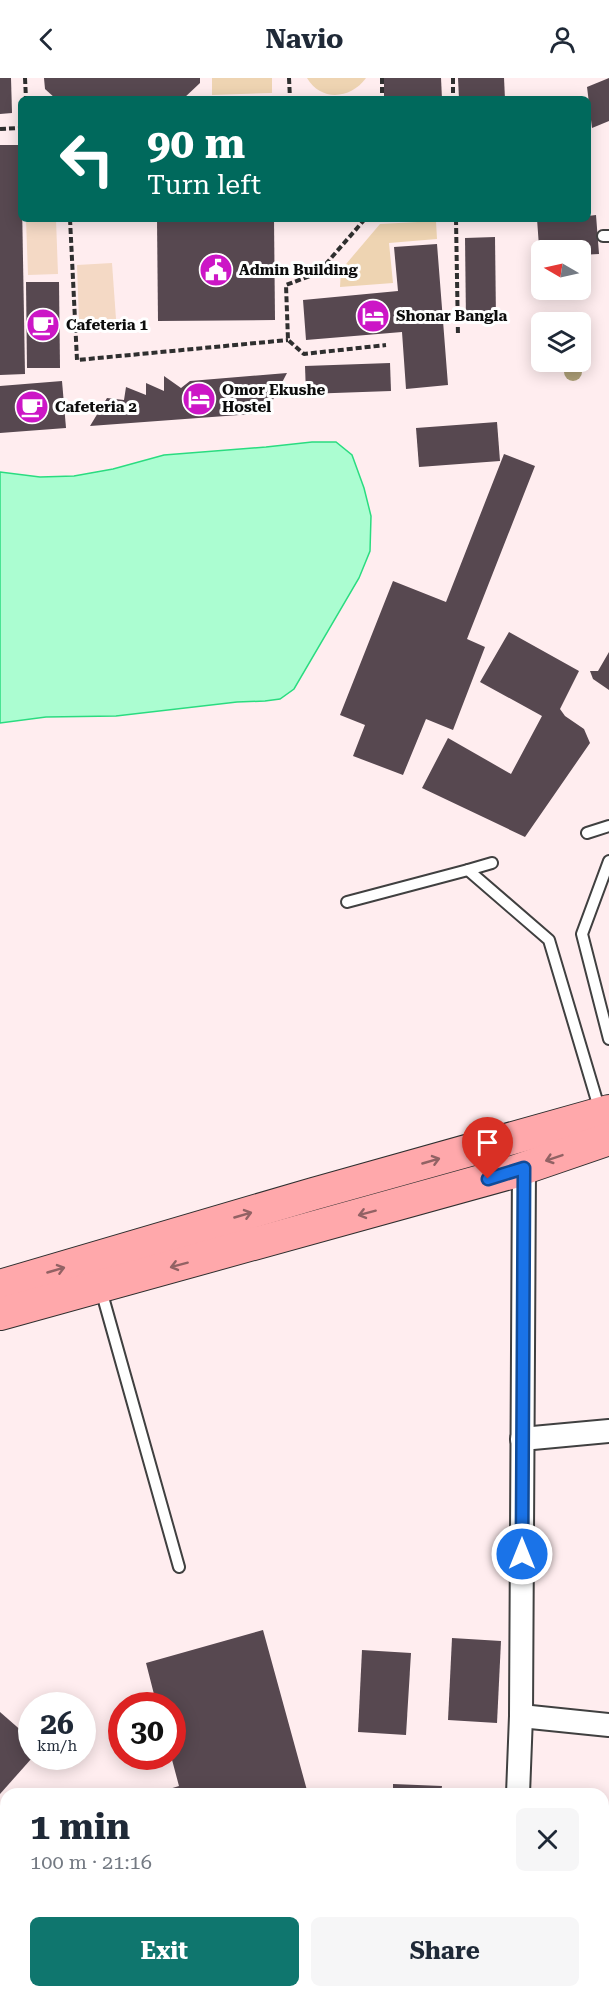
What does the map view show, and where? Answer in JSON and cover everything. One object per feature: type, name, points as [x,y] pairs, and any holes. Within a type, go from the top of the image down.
[{"type":"street","points":[[0,1314],[524,1168],[607,1126]]},
{"type":"street","points":[[0,1286],[325,1191],[607,1126]]},
{"type":"street","points":[[518,1788],[521,1716],[524,1168]]},
{"type":"street","points":[[522,1439],[609,1431]]},
{"type":"street","points":[[521,1716],[609,1725]]},
{"type":"lane","points":[[587,833],[609,826]]},
{"type":"lane","points":[[609,861],[582,934],[609,1039]]},
{"type":"lane","points":[[347,902],[492,863]]},
{"type":"lane","points":[[468,870],[549,939],[607,1126]]},
{"type":"lane","points":[[100,1286],[179,1567]]},
{"type":"path","points":[[26,78],[26,96]]},
{"type":"path","points":[[289,78],[290,96]]},
{"type":"path","points":[[382,78],[382,96]]},
{"type":"path","points":[[453,78],[453,96]]},
{"type":"path","points":[[0,129],[18,128]]},
{"type":"path","points":[[70,222],[77,360],[288,340],[304,354],[386,345]]},
{"type":"path","points":[[288,340],[286,285],[318,273],[362,222]]},
{"type":"path","points":[[456,222],[458,336]]},
{"type":"shaded area","points":[[212,78],[272,78],[272,93],[212,95]]},
{"type":"shaded area","points":[[307,78],[366,78],[352,90],[336,95],[320,91]]},
{"type":"shaded area","points":[[26,222],[56,222],[58,274],[28,275]]},
{"type":"shaded area","points":[[436,222],[437,239],[389,243],[393,283],[340,287],[341,270],[380,224]]},
{"type":"shaded area","points":[[112,263],[116,319],[79,321],[77,265]]},
{"type":"shaded area","points":[[312,442],[336,442],[352,455],[371,516],[370,551],[359,578],[294,689],[280,699],[265,701],[237,702],[116,716],[46,717],[0,723],[0,472],[40,477],[74,476],[113,469],[164,455]]},
{"type":"building","points":[[0,78],[11,78],[12,113],[0,114]]},
{"type":"building","points":[[44,78],[200,78],[200,83],[186,96],[53,96],[45,89]]},
{"type":"building","points":[[384,78],[441,78],[442,96],[384,96]]},
{"type":"building","points":[[458,78],[504,78],[505,96],[459,96]]},
{"type":"building","points":[[609,78],[609,121],[592,128],[591,96],[588,96],[587,87]]},
{"type":"building","points":[[0,145],[18,145],[18,222],[22,222],[25,374],[0,375]]},
{"type":"building","points":[[596,215],[599,254],[591,254],[591,240],[539,240],[537,222],[591,222],[591,216]]},
{"type":"building","name":"Admin Building","points":[[157,222],[274,222],[275,320],[158,321]]},
{"type":"building","points":[[495,237],[496,319],[466,320],[465,238]]},
{"type":"building","name":"Shonar Bangla","points":[[437,244],[448,385],[406,389],[402,332],[306,340],[303,300],[398,291],[394,247]]},
{"type":"building","name":"Cafeteria 1","points":[[26,282],[59,282],[60,368],[27,368]]},
{"type":"building","points":[[390,363],[391,391],[306,394],[305,366]]},
{"type":"building","name":"Omor Ekushe Hostel","points":[[287,373],[266,413],[90,426],[107,398],[124,400],[126,387],[146,395],[146,383],[164,391],[164,376],[181,388],[190,381]]},
{"type":"building","name":"Cafeteria 2","points":[[62,381],[66,428],[0,433],[0,386]]},
{"type":"building","points":[[497,422],[500,461],[419,467],[416,428]]},
{"type":"building","points":[[504,454],[535,466],[467,639],[485,647],[453,730],[426,719],[403,775],[353,756],[365,725],[340,715],[393,581],[446,602]]},
{"type":"building","points":[[509,632],[579,671],[560,709],[565,716],[584,729],[590,743],[525,837],[422,788],[448,738],[511,774],[542,716],[480,682]]},
{"type":"building","points":[[609,652],[609,690],[593,679],[590,671],[598,671]]},
{"type":"building","points":[[263,1630],[306,1788],[172,1788],[179,1786],[175,1770],[186,1770],[186,1692],[153,1692],[146,1663]]},
{"type":"building","points":[[452,1638],[501,1641],[497,1723],[448,1720]]},
{"type":"building","points":[[362,1650],[411,1653],[406,1735],[358,1732]]},
{"type":"building","points":[[0,1712],[18,1728],[18,1770],[21,1770],[5,1788],[0,1788]]},
{"type":"building","points":[[393,1784],[442,1786],[442,1788],[393,1788]]},
{"type":"place","name":"Admin Building","points":[[216,270]]},
{"type":"place","name":"Shonar Bangla","points":[[373,316]]},
{"type":"place","name":"Cafeteria 1","points":[[43,325]]},
{"type":"place","name":"Omor Ekushe Hostel","points":[[199,399]]},
{"type":"place","name":"Cafeteria 2","points":[[32,407]]},
{"type":"route","points":[[488,1179],[524,1168],[522,1554]]}]
